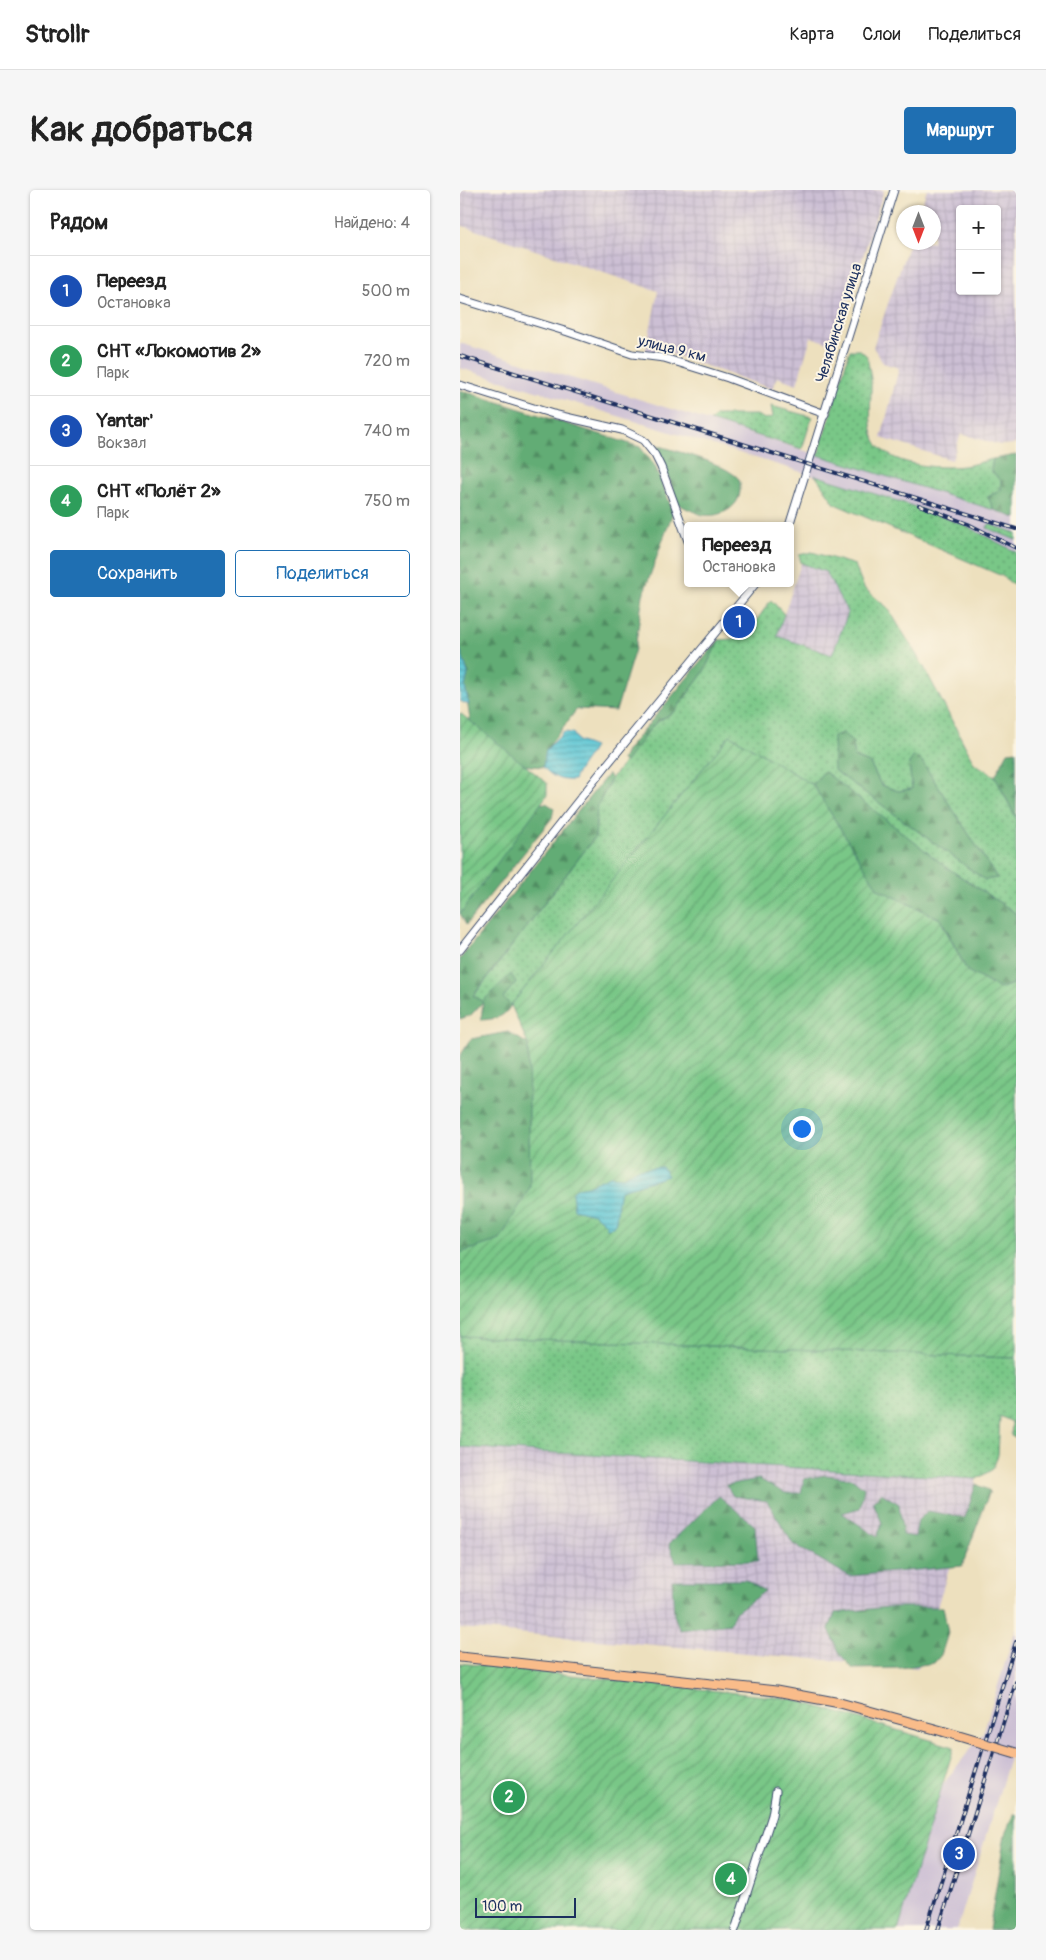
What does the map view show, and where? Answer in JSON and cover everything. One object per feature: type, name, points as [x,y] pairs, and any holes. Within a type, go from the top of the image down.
[{"type":"main road","points":[[460,1657],[776,1691],[840,1703],[1016,1753]]},
{"type":"street","name":"Челябинская улица","points":[[790,522],[894,190]]},
{"type":"street","name":"улица 9 км","points":[[460,299],[632,354],[664,358],[728,378],[825,414]]},
{"type":"street","points":[[460,385],[553,414],[622,430],[643,440],[656,455],[684,530]]},
{"type":"street","points":[[460,950],[605,767],[753,587]]},
{"type":"street","points":[[735,1930],[772,1815],[776,1791]]},
{"type":"shaded area","points":[[460,190],[884,190],[835,345],[811,337],[797,384],[777,377],[772,389],[672,354],[646,350],[658,291],[460,225]]},
{"type":"shaded area","points":[[927,190],[1016,190],[1016,444],[1000,445],[961,434],[952,460],[881,438],[899,368],[883,363],[873,347],[907,250],[941,250],[941,205],[922,205]]},
{"type":"shaded area","points":[[460,343],[1016,518],[1016,533],[987,528],[1016,540],[1016,553],[923,509],[460,368]]},
{"type":"shaded area","points":[[801,563],[826,572],[849,613],[832,655],[777,636]]},
{"type":"shaded area","points":[[460,1447],[977,1479],[918,1668],[460,1628]]},
{"type":"shaded area","points":[[1016,1628],[1016,1738],[957,1930],[899,1930],[905,1833],[983,1733]]},
{"type":"green space","points":[[850,350],[860,350],[867,356],[871,379],[871,425],[875,440],[881,449],[902,460],[927,466],[963,466],[993,459],[991,470],[1001,481],[1001,490],[988,497],[994,510],[818,455]]},
{"type":"green space","points":[[460,390],[640,447],[655,466],[673,512],[643,595],[635,649],[616,711],[577,709],[546,750],[543,767],[512,764],[471,726],[465,687],[468,673],[460,649]]},
{"type":"green space","points":[[771,406],[812,417],[802,449],[710,421],[716,415],[757,415],[765,419],[773,417]]},
{"type":"green space","points":[[657,445],[709,461],[736,476],[739,479],[740,490],[733,507],[722,513],[709,516],[697,513],[678,504]]},
{"type":"green space","points":[[1016,455],[1016,518],[994,510],[988,497],[1001,490],[1001,481],[991,470],[993,459]]},
{"type":"green space","points":[[815,475],[910,505],[964,525],[1016,552],[1016,587],[1002,576],[835,504]]},
{"type":"green space","points":[[989,524],[1016,533],[1016,540],[987,528]]},
{"type":"green space","points":[[812,552],[855,565],[864,588],[888,608],[924,667],[974,763],[995,776],[1016,818],[1016,916],[1014,912],[946,867],[824,772],[813,785],[730,735],[511,1005],[502,998],[516,982],[483,1001],[473,997],[595,837],[597,807],[611,779],[654,724],[675,711],[703,673],[719,640],[744,638],[771,600],[784,614],[777,636],[832,655],[848,613],[826,572],[801,563],[799,555]],"holes":[[[853,743],[855,758],[870,763],[881,785],[898,791],[912,789],[909,763],[921,760],[997,878],[985,880],[834,770]]]},
{"type":"green space","points":[[719,640],[703,673],[675,711],[654,724],[625,762],[622,760],[626,751]]},
{"type":"green space","points":[[460,713],[547,783],[547,795],[460,914]]},
{"type":"green space","points":[[843,733],[853,743],[855,758],[870,763],[881,785],[898,791],[912,789],[909,763],[914,756],[921,760],[997,878],[985,880],[834,770],[833,736]]},
{"type":"green space","points":[[730,735],[813,785],[878,889],[940,919],[967,971],[1000,989],[1016,983],[1016,1358],[460,1336],[460,1253],[500,1240],[530,1187],[528,1044],[511,1005]]},
{"type":"green space","points":[[1016,751],[1016,818],[995,776],[1008,752]]},
{"type":"green space","points":[[824,771],[946,867],[1014,912],[1016,916],[1016,982],[1000,989],[967,971],[941,919],[878,889],[813,785]]},
{"type":"green space","points":[[608,774],[611,779],[597,807],[595,837],[473,996],[483,1001],[511,974],[516,982],[503,998],[511,1005],[499,1017],[481,1020],[483,1002],[471,1015],[460,1019],[460,959]]},
{"type":"green space","points":[[546,803],[554,808],[552,818],[466,925],[460,913],[537,804]]},
{"type":"green space","points":[[508,1032],[528,1044],[530,1188],[500,1240],[460,1253],[460,1056],[471,1039]]},
{"type":"green space","points":[[460,1336],[1016,1358],[1016,1437],[1011,1436],[1012,1422],[1000,1416],[998,1455],[993,1469],[977,1479],[460,1447]]},
{"type":"green space","points":[[826,1475],[853,1479],[864,1488],[860,1508],[842,1513],[877,1537],[882,1523],[873,1502],[881,1493],[899,1504],[903,1535],[915,1537],[918,1520],[928,1511],[965,1518],[976,1484],[990,1491],[962,1566],[849,1576],[793,1544],[767,1501],[733,1496],[726,1485],[759,1479],[785,1493],[801,1493],[804,1479]]},
{"type":"green space","points":[[719,1496],[755,1526],[758,1561],[676,1562],[669,1544]]},
{"type":"green space","points":[[672,1580],[745,1580],[765,1591],[734,1613],[730,1624],[680,1630],[674,1615]]},
{"type":"green space","points":[[888,1607],[943,1607],[948,1633],[941,1655],[934,1663],[900,1668],[853,1669],[840,1654],[829,1629],[835,1613]]},
{"type":"green space","points":[[460,1663],[792,1699],[954,1747],[898,1930],[460,1930]]},
{"type":"green space","points":[[1014,1814],[1016,1814],[1016,1930],[989,1930],[1005,1834]]},
{"type":"water","points":[[460,649],[468,673],[465,687],[469,705],[460,701]]},
{"type":"water","points":[[564,732],[573,733],[578,741],[594,747],[574,780],[557,778],[543,767],[546,750]]},
{"type":"water","points":[[662,1167],[668,1176],[621,1190],[613,1227],[606,1228],[606,1224],[594,1214],[574,1209],[572,1193],[577,1188],[588,1186],[610,1176],[623,1177],[638,1169]]},
{"type":"railway","points":[[460,356],[1016,529]]},
{"type":"railway","points":[[919,505],[968,524],[1016,548]]},
{"type":"railway","points":[[926,1930],[1016,1642]]},
{"type":"railway","points":[[938,1930],[1016,1682]]},
{"type":"place","name":"Переезд","points":[[739,622]]},
{"type":"place","name":"СНТ «Локомотив 2»","points":[[509,1797]]},
{"type":"place","name":"Yantar'","points":[[959,1854]]},
{"type":"place","name":"СНТ «Полёт 2»","points":[[731,1879]]}]
